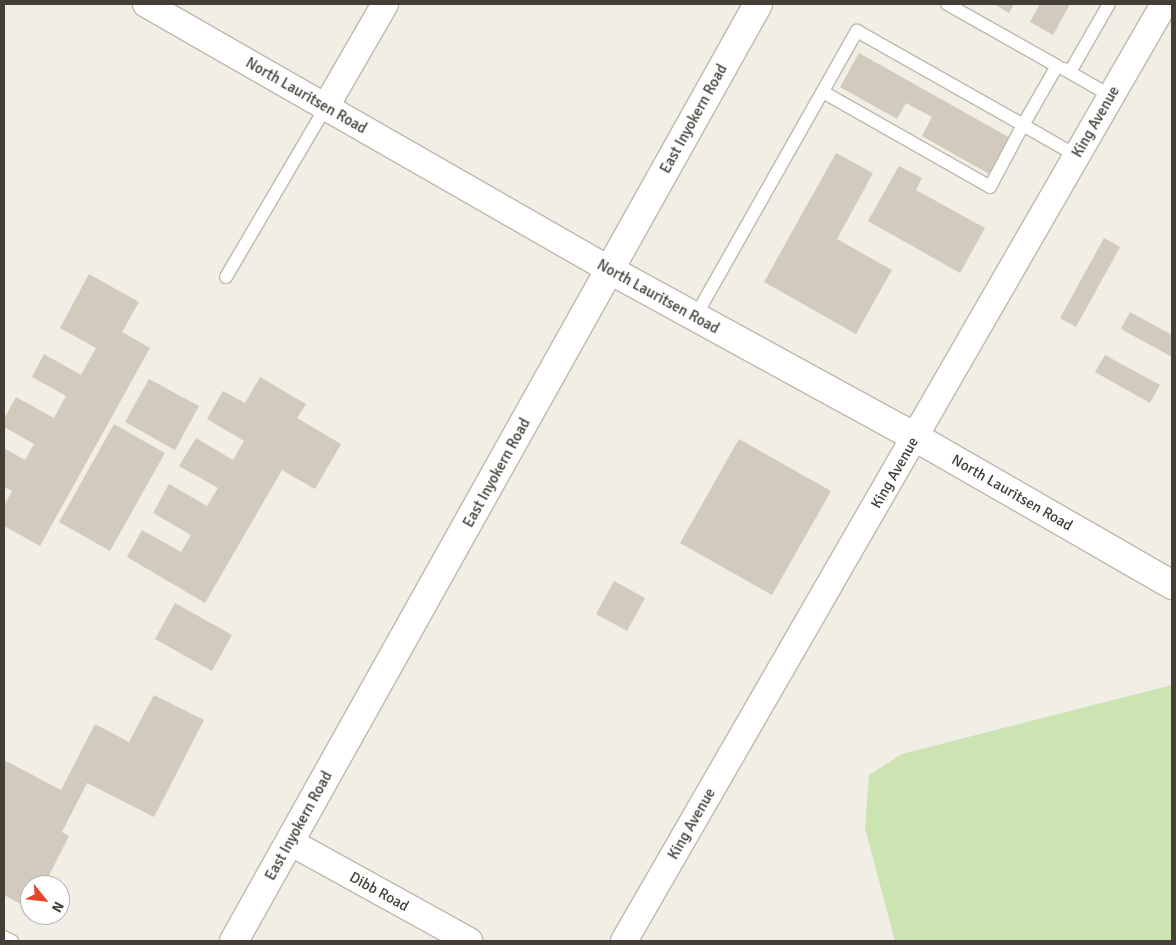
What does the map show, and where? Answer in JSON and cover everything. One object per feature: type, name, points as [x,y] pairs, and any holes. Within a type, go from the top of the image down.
[{"type":"street","name":"North Lauritsen Road","points":[[146,4],[610,270],[915,437],[1172,585]]},
{"type":"street","points":[[325,108],[385,4]]},
{"type":"street","name":"East Inyokern Road","points":[[234,941],[758,4]]},
{"type":"street","name":"King Avenue","points":[[624,941],[1164,4]]},
{"type":"street","name":"Dibb Road","points":[[290,842],[468,941]]},
{"type":"lane","points":[[947,4],[1111,96]]},
{"type":"lane","points":[[1070,72],[1109,4]]},
{"type":"lane","points":[[695,317],[857,31],[1077,156]]},
{"type":"lane","points":[[822,92],[990,187],[1057,66]]},
{"type":"lane","points":[[226,277],[325,108]]},
{"type":"lane","points":[[4,936],[12,941]]},
{"type":"green space","points":[[1172,685],[1172,941],[895,941],[865,828],[869,775],[902,754]]},
{"type":"building","points":[[994,4],[1014,4],[1009,13]]},
{"type":"building","points":[[1040,4],[1070,4],[1053,35],[1030,22]]},
{"type":"building","points":[[859,53],[1012,139],[991,175],[922,136],[932,117],[906,103],[897,119],[840,87]]},
{"type":"building","points":[[836,153],[873,173],[837,239],[892,270],[856,334],[764,282]]},
{"type":"building","points":[[899,166],[922,178],[916,190],[985,228],[960,273],[868,221]]},
{"type":"building","points":[[1104,238],[1120,247],[1076,327],[1060,318]]},
{"type":"building","points":[[89,274],[139,302],[122,332],[150,348],[40,546],[4,526],[4,506],[12,491],[4,487],[4,448],[25,460],[34,444],[4,427],[4,419],[16,397],[54,418],[66,396],[32,377],[44,354],[81,375],[96,348],[60,328]]},
{"type":"building","points":[[1130,312],[1172,335],[1172,357],[1121,329]]},
{"type":"building","points":[[1105,355],[1160,385],[1150,403],[1095,372]]},
{"type":"building","points":[[260,377],[306,404],[297,418],[341,444],[315,489],[282,470],[205,603],[127,557],[142,530],[181,552],[191,535],[153,513],[169,484],[207,506],[218,488],[179,466],[196,438],[233,460],[244,441],[207,419],[223,391],[245,403]]},
{"type":"building","points":[[149,379],[199,406],[175,450],[125,422]]},
{"type":"building","points":[[114,424],[165,453],[110,551],[59,522]]},
{"type":"building","points":[[739,439],[831,491],[772,595],[680,543]]},
{"type":"building","points":[[614,581],[645,598],[627,631],[596,614]]},
{"type":"building","points":[[175,603],[232,635],[212,671],[155,639]]},
{"type":"building","points":[[154,695],[204,720],[154,817],[87,783],[62,832],[69,836],[49,875],[20,875],[20,904],[4,895],[4,760],[61,790],[95,724],[129,742]]}]
